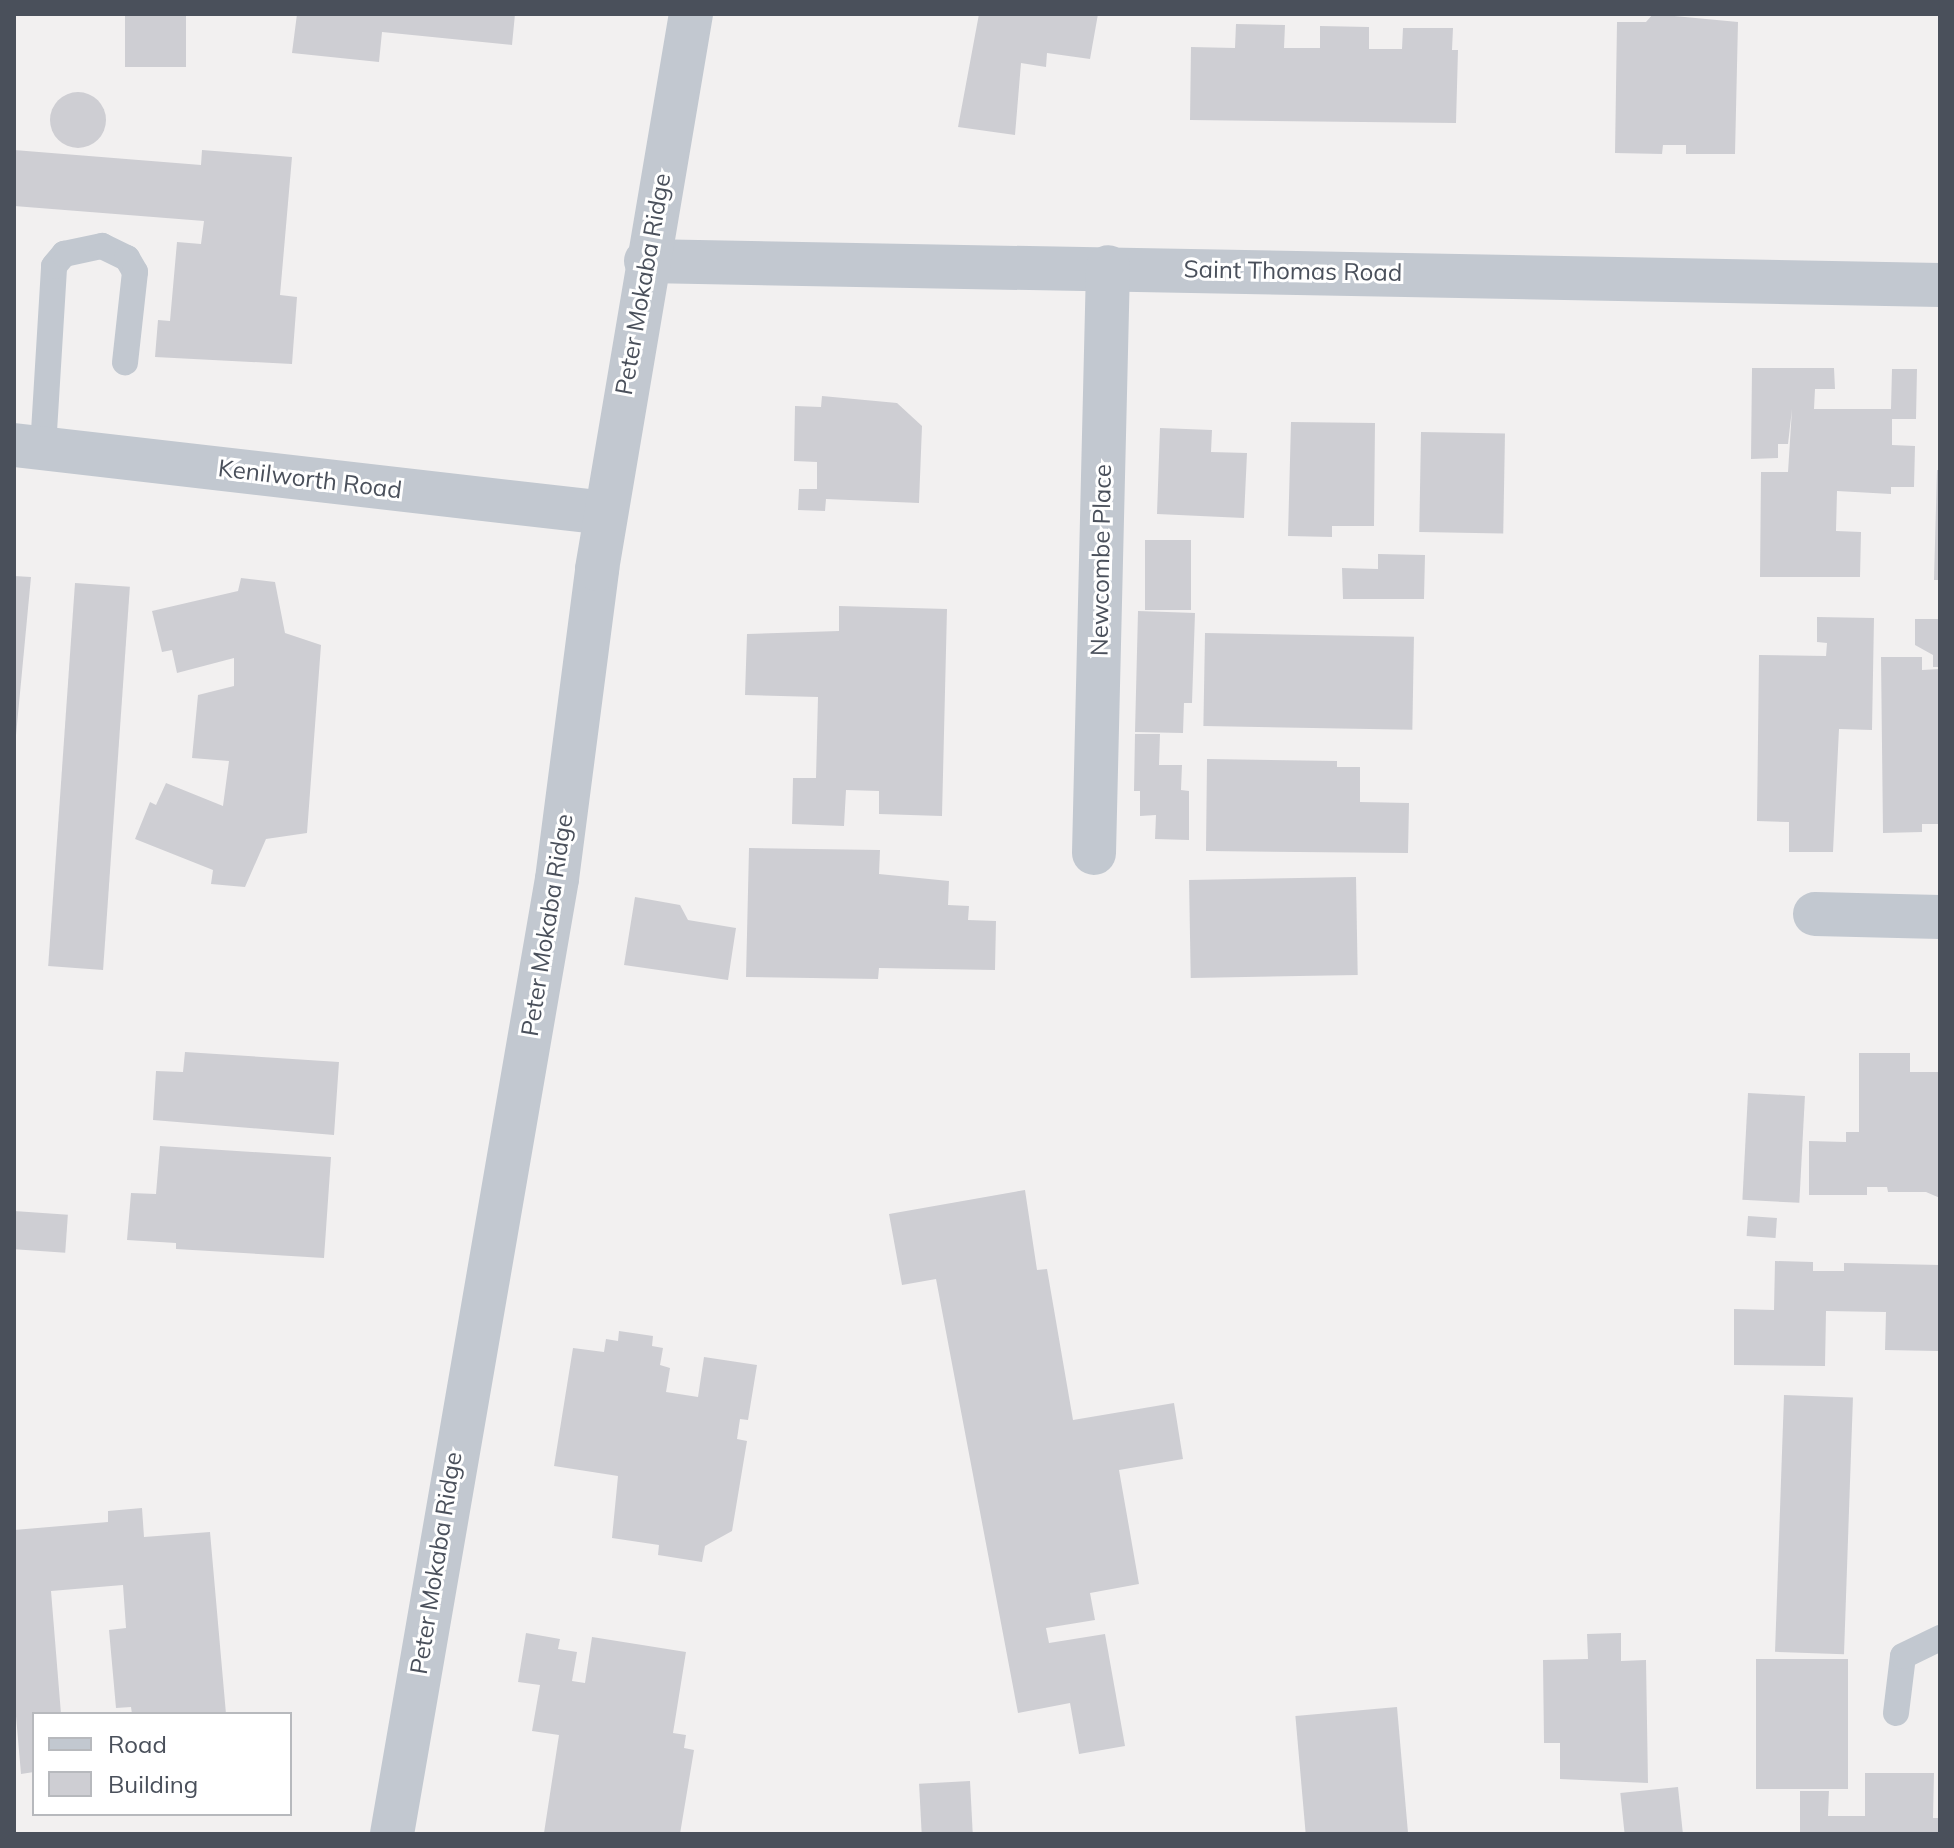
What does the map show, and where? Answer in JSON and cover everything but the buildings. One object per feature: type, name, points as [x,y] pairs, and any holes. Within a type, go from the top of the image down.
[{"type":"street","name":"Peter Mokaba Ridge","points":[[392,1834],[557,879],[605,513],[691,14]]},
{"type":"street","name":"Saint Thomas Road","points":[[646,261],[1108,267],[1940,285]]},
{"type":"street","name":"Newcombe Place","points":[[1094,853],[1108,267]]},
{"type":"street","name":"Kenilworth Road","points":[[29,447],[605,513]]},
{"type":"street","points":[[1815,914],[1940,917]]},
{"type":"lane","points":[[29,447],[54,266],[64,254],[102,246],[127,258],[135,272],[125,362]]},
{"type":"lane","points":[[1896,1713],[1903,1656],[1940,1638]]}]
